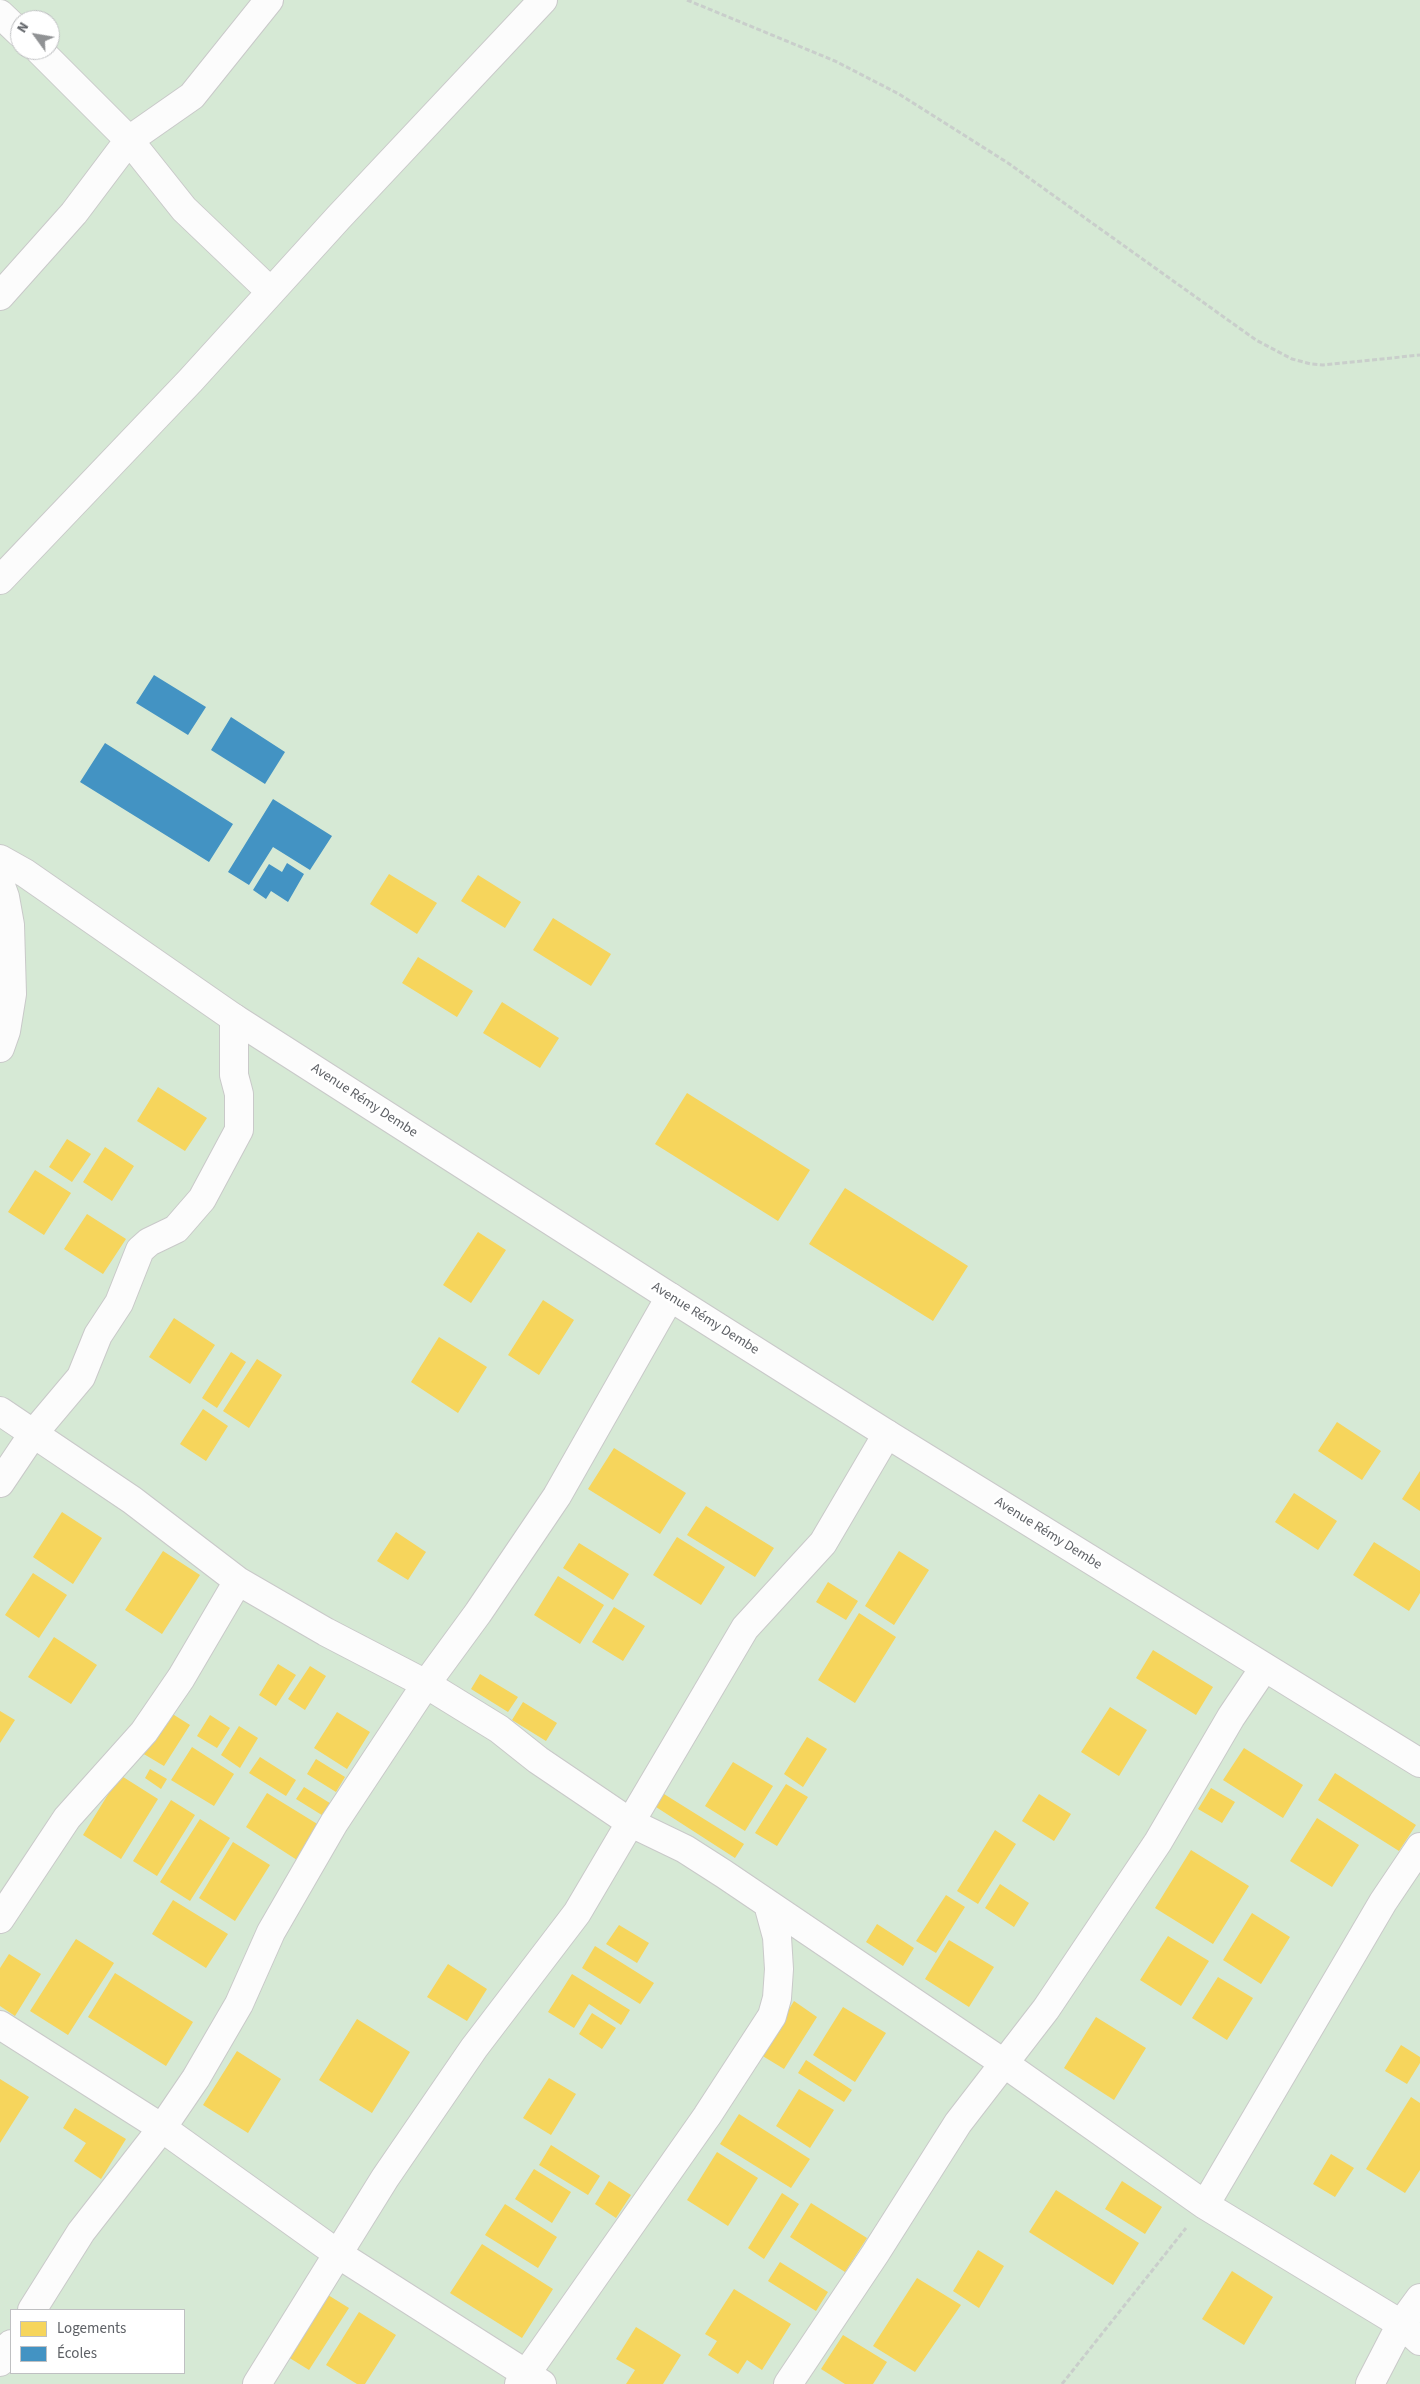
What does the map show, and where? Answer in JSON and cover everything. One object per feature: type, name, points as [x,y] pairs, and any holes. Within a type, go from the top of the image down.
[{"type":"street","points":[[0,296],[74,213],[129,140],[192,96],[269,0]]},
{"type":"street","points":[[0,580],[190,381],[543,0]]},
{"type":"street","points":[[0,14],[10,23]]},
{"type":"street","points":[[49,60],[129,140],[184,209],[271,292]]},
{"type":"street","name":"Avenue Rémy Dembe","points":[[0,859],[25,873],[234,1018],[670,1297],[887,1434],[1420,1764]]},
{"type":"street","points":[[0,883],[6,897],[10,925],[12,994],[6,1031],[0,1048]]},
{"type":"street","points":[[0,1483],[33,1434],[81,1377],[98,1335],[119,1304],[140,1250],[149,1242],[176,1229],[202,1200],[239,1130],[239,1094],[234,1075],[234,1018]]},
{"type":"street","points":[[33,2309],[81,2232],[162,2128],[196,2078],[234,2013],[271,1932],[334,1823],[426,1684],[478,1613],[557,1496],[670,1297]]},
{"type":"street","points":[[0,1410],[132,1500],[238,1580],[326,1632],[426,1684],[499,1729],[538,1760],[631,1823],[685,1849],[768,1904],[1004,2064],[1205,2205],[1410,2333]]},
{"type":"street","points":[[257,2384],[385,2178],[474,2048],[524,1980],[577,1914],[746,1628],[823,1543],[887,1434]]},
{"type":"street","points":[[0,1920],[67,1818],[144,1732],[181,1678],[238,1580]]},
{"type":"street","points":[[788,2384],[865,2270],[958,2123],[1046,2008],[1158,1842],[1231,1717],[1264,1668]]},
{"type":"street","points":[[1205,2205],[1383,1902],[1420,1848]]},
{"type":"street","points":[[0,2025],[162,2128],[338,2254],[529,2380],[772,2016],[777,1998],[779,1968],[777,1937],[768,1904]]},
{"type":"street","points":[[1370,2384],[1410,2333],[1420,2298]]},
{"type":"street","points":[[0,2362],[10,2346]]},
{"type":"path","points":[[687,0],[835,61],[899,94],[1008,163],[1256,340],[1292,358],[1311,364],[1323,365],[1420,355]]},
{"type":"path","points":[[1062,2384],[1205,2205]]},
{"type":"green space","points":[[0,0],[1420,0],[1420,2384],[0,2384]]},
{"type":"building: Logements","points":[[389,874],[437,903],[417,934],[370,904]]},
{"type":"building: Logements","points":[[478,875],[521,902],[505,928],[461,901]]},
{"type":"building: Logements","points":[[553,918],[611,954],[591,986],[533,950]]},
{"type":"building: Logements","points":[[418,957],[473,991],[457,1017],[402,983]]},
{"type":"building: Logements","points":[[502,1002],[559,1038],[540,1068],[483,1033]]},
{"type":"building: Logements","points":[[158,1087],[207,1118],[185,1151],[137,1121]]},
{"type":"building: Logements","points":[[687,1093],[810,1170],[778,1221],[655,1144]]},
{"type":"building: Logements","points":[[67,1139],[91,1154],[72,1182],[49,1167]]},
{"type":"building: Logements","points":[[105,1147],[134,1166],[112,1201],[83,1182]]},
{"type":"building: Logements","points":[[35,1170],[71,1193],[44,1235],[8,1212]]},
{"type":"building: Logements","points":[[845,1188],[968,1266],[933,1321],[809,1244]]},
{"type":"building: Logements","points":[[87,1214],[126,1239],[103,1274],[64,1249]]},
{"type":"building: Logements","points":[[478,1232],[506,1250],[471,1303],[443,1285]]},
{"type":"building: Logements","points":[[543,1300],[574,1320],[539,1375],[508,1355]]},
{"type":"building: Logements","points":[[174,1318],[215,1345],[190,1384],[149,1357]]},
{"type":"building: Logements","points":[[439,1337],[487,1367],[458,1413],[411,1382]]},
{"type":"building: Logements","points":[[231,1352],[246,1362],[217,1408],[202,1398]]},
{"type":"building: Logements","points":[[257,1359],[282,1375],[249,1428],[223,1411]]},
{"type":"building: Logements","points":[[203,1409],[228,1426],[206,1461],[180,1444]]},
{"type":"building: Logements","points":[[1337,1422],[1381,1451],[1362,1480],[1318,1451]]},
{"type":"building: Logements","points":[[614,1448],[686,1493],[660,1534],[588,1489]]},
{"type":"building: Logements","points":[[1420,1471],[1420,1511],[1402,1499]]},
{"type":"building: Logements","points":[[1294,1493],[1337,1521],[1318,1550],[1275,1522]]},
{"type":"building: Logements","points":[[706,1506],[774,1548],[755,1577],[687,1535]]},
{"type":"building: Logements","points":[[62,1512],[102,1538],[73,1584],[33,1557]]},
{"type":"building: Logements","points":[[396,1532],[426,1552],[408,1580],[377,1561]]},
{"type":"building: Logements","points":[[677,1537],[725,1567],[701,1605],[653,1575]]},
{"type":"building: Logements","points":[[1374,1542],[1420,1571],[1420,1593],[1409,1611],[1353,1575]]},
{"type":"building: Logements","points":[[579,1543],[629,1574],[613,1600],[563,1568]]},
{"type":"building: Logements","points":[[163,1551],[200,1575],[162,1634],[125,1610]]},
{"type":"building: Logements","points":[[899,1551],[929,1570],[894,1625],[865,1606]]},
{"type":"building: Logements","points":[[33,1573],[67,1595],[39,1638],[5,1615]]},
{"type":"building: Logements","points":[[558,1576],[604,1605],[580,1644],[534,1615]]},
{"type":"building: Logements","points":[[828,1582],[858,1601],[846,1620],[816,1602]]},
{"type":"building: Logements","points":[[614,1607],[645,1626],[623,1661],[592,1642]]},
{"type":"building: Logements","points":[[859,1613],[896,1637],[855,1703],[818,1680]]},
{"type":"building: Logements","points":[[54,1637],[97,1665],[71,1704],[28,1677]]},
{"type":"building: Logements","points":[[1153,1650],[1213,1687],[1196,1715],[1136,1678]]},
{"type":"building: Logements","points":[[278,1664],[296,1675],[276,1706],[259,1695]]},
{"type":"building: Logements","points":[[310,1666],[326,1676],[305,1710],[288,1699]]},
{"type":"building: Logements","points":[[480,1674],[518,1697],[508,1712],[471,1689]]},
{"type":"building: Logements","points":[[523,1702],[557,1723],[546,1741],[512,1720]]},
{"type":"building: Logements","points":[[1110,1707],[1147,1730],[1119,1776],[1081,1752]]},
{"type":"building: Logements","points":[[163,1708],[190,1725],[164,1766],[137,1750]]},
{"type":"building: Logements","points":[[0,1711],[15,1720],[0,1743]]},
{"type":"building: Logements","points":[[337,1712],[370,1732],[347,1769],[314,1748]]},
{"type":"building: Logements","points":[[210,1715],[230,1728],[217,1748],[197,1736]]},
{"type":"building: Logements","points":[[239,1726],[258,1738],[240,1768],[221,1755]]},
{"type":"building: Logements","points":[[807,1737],[827,1749],[803,1787],[784,1774]]},
{"type":"building: Logements","points":[[192,1747],[234,1774],[214,1806],[171,1780]]},
{"type":"building: Logements","points":[[1244,1748],[1303,1785],[1283,1818],[1223,1780]]},
{"type":"building: Logements","points":[[260,1757],[296,1780],[286,1796],[249,1773]]},
{"type":"building: Logements","points":[[316,1759],[345,1777],[336,1792],[307,1774]]},
{"type":"building: Logements","points":[[733,1762],[773,1786],[745,1831],[705,1806]]},
{"type":"building: Logements","points":[[150,1769],[167,1779],[161,1789],[145,1778]]},
{"type":"building: Logements","points":[[1335,1773],[1416,1825],[1399,1851],[1318,1800]]},
{"type":"building: Logements","points":[[120,1775],[158,1799],[121,1859],[83,1835]]},
{"type":"building: Logements","points":[[786,1784],[808,1797],[777,1846],[755,1833]]},
{"type":"building: Logements","points":[[304,1787],[333,1805],[325,1817],[296,1799]]},
{"type":"building: Logements","points":[[1211,1788],[1235,1802],[1222,1823],[1198,1809]]},
{"type":"building: Logements","points":[[267,1793],[319,1825],[297,1860],[246,1827]]},
{"type":"building: Logements","points":[[664,1794],[744,1844],[735,1858],[656,1807]]},
{"type":"building: Logements","points":[[1039,1794],[1071,1814],[1054,1841],[1022,1821]]},
{"type":"building: Logements","points":[[171,1800],[195,1815],[157,1876],[133,1861]]},
{"type":"building: Logements","points":[[1317,1818],[1359,1845],[1332,1887],[1290,1861]]},
{"type":"building: Logements","points":[[200,1819],[230,1838],[190,1901],[160,1882]]},
{"type":"building: Logements","points":[[995,1830],[1016,1844],[978,1904],[957,1891]]},
{"type":"building: Logements","points":[[233,1842],[270,1865],[235,1921],[199,1898]]},
{"type":"building: Logements","points":[[1191,1850],[1249,1886],[1213,1944],[1155,1908]]},
{"type":"building: Logements","points":[[1000,1884],[1029,1903],[1014,1927],[985,1908]]},
{"type":"building: Logements","points":[[946,1895],[965,1907],[936,1953],[916,1941]]},
{"type":"building: Logements","points":[[173,1900],[228,1934],[206,1968],[152,1934]]},
{"type":"building: Logements","points":[[1252,1913],[1290,1937],[1261,1984],[1223,1960]]},
{"type":"building: Logements","points":[[877,1924],[914,1948],[903,1966],[866,1942]]},
{"type":"building: Logements","points":[[619,1925],[649,1943],[637,1963],[606,1944]]},
{"type":"building: Logements","points":[[1168,1936],[1209,1961],[1181,2006],[1140,1980]]},
{"type":"building: Logements","points":[[76,1939],[114,1963],[68,2035],[30,2011]]},
{"type":"building: Logements","points":[[949,1940],[994,1967],[969,2007],[925,1979]]},
{"type":"building: Logements","points":[[595,1946],[654,1983],[640,2004],[582,1968]]},
{"type":"building: Logements","points":[[9,1954],[41,1974],[15,2016],[0,2006],[0,1968]]},
{"type":"building: Logements","points":[[448,1964],[487,1989],[467,2021],[427,1997]]},
{"type":"building: Logements","points":[[115,1973],[193,2022],[166,2066],[88,2017]]},
{"type":"building: Logements","points":[[572,1974],[630,2010],[621,2025],[589,2004],[574,2028],[548,2012]]},
{"type":"building: Logements","points":[[1218,1977],[1253,1998],[1227,2040],[1192,2018]]},
{"type":"building: Logements","points":[[794,2001],[817,2017],[784,2069],[761,2055]]},
{"type":"building: Logements","points":[[843,2007],[886,2033],[855,2082],[813,2055]]},
{"type":"building: Logements","points":[[592,2013],[616,2028],[602,2049],[579,2034]]},
{"type":"building: Logements","points":[[1096,2017],[1146,2048],[1114,2100],[1064,2068]]},
{"type":"building: Logements","points":[[357,2019],[410,2052],[372,2113],[319,2080]]},
{"type":"building: Logements","points":[[1401,2045],[1420,2057],[1420,2063],[1407,2084],[1385,2071]]},
{"type":"building: Logements","points":[[237,2051],[281,2079],[248,2133],[203,2105]]},
{"type":"building: Logements","points":[[806,2060],[852,2090],[844,2102],[798,2073]]},
{"type":"building: Logements","points":[[549,2078],[576,2094],[551,2135],[523,2118]]},
{"type":"building: Logements","points":[[0,2079],[29,2097],[0,2143]]},
{"type":"building: Logements","points":[[799,2089],[834,2110],[810,2148],[776,2126]]},
{"type":"building: Logements","points":[[1411,2097],[1420,2103],[1420,2170],[1405,2193],[1366,2169]]},
{"type":"building: Logements","points":[[75,2108],[126,2139],[101,2179],[74,2161],[86,2143],[63,2128]]},
{"type":"building: Logements","points":[[739,2114],[810,2159],[791,2188],[720,2144]]},
{"type":"building: Logements","points":[[551,2145],[600,2176],[588,2195],[539,2165]]},
{"type":"building: Logements","points":[[717,2152],[758,2178],[728,2226],[687,2200]]},
{"type":"building: Logements","points":[[1331,2154],[1354,2168],[1335,2197],[1313,2184]]},
{"type":"building: Logements","points":[[534,2169],[571,2192],[552,2223],[515,2199]]},
{"type":"building: Logements","points":[[609,2181],[631,2195],[616,2218],[595,2204]]},
{"type":"building: Logements","points":[[1122,2181],[1162,2207],[1145,2234],[1105,2209]]},
{"type":"building: Logements","points":[[1056,2190],[1139,2243],[1113,2285],[1029,2232]]},
{"type":"building: Logements","points":[[782,2193],[799,2204],[764,2259],[748,2248]]},
{"type":"building: Logements","points":[[811,2203],[867,2238],[845,2272],[790,2237]]},
{"type":"building: Logements","points":[[505,2204],[557,2237],[538,2268],[485,2235]]},
{"type":"building: Logements","points":[[482,2244],[553,2289],[522,2338],[450,2293]]},
{"type":"building: Logements","points":[[978,2250],[1004,2266],[979,2308],[953,2291]]},
{"type":"building: Logements","points":[[780,2262],[828,2292],[816,2311],[768,2281]]},
{"type":"building: Logements","points":[[1232,2271],[1273,2297],[1244,2345],[1202,2319]]},
{"type":"building: Logements","points":[[917,2278],[961,2305],[915,2372],[873,2346]]},
{"type":"building: Logements","points":[[734,2289],[791,2324],[762,2370],[747,2360],[738,2374],[708,2355],[717,2341],[705,2334]]},
{"type":"building: Logements","points":[[328,2295],[349,2308],[309,2370],[288,2357]]},
{"type":"building: Logements","points":[[359,2312],[396,2335],[365,2384],[357,2384],[326,2365]]},
{"type":"building: Logements","points":[[636,2327],[681,2355],[663,2384],[626,2384],[635,2370],[616,2359]]},
{"type":"building: Logements","points":[[843,2335],[887,2362],[873,2384],[845,2384],[821,2369]]},
{"type":"building: Écoles","points":[[154,675],[206,707],[188,735],[136,703]]},
{"type":"building: Écoles","points":[[231,717],[285,752],[265,784],[211,750]]},
{"type":"building: Écoles","points":[[105,743],[233,824],[209,862],[80,782]]},
{"type":"building: Écoles","points":[[273,799],[332,836],[310,870],[273,847],[249,885],[228,872]]},
{"type":"building: Écoles","points":[[287,863],[304,874],[288,902],[271,891],[266,899],[253,890],[269,864],[282,872]]}]
